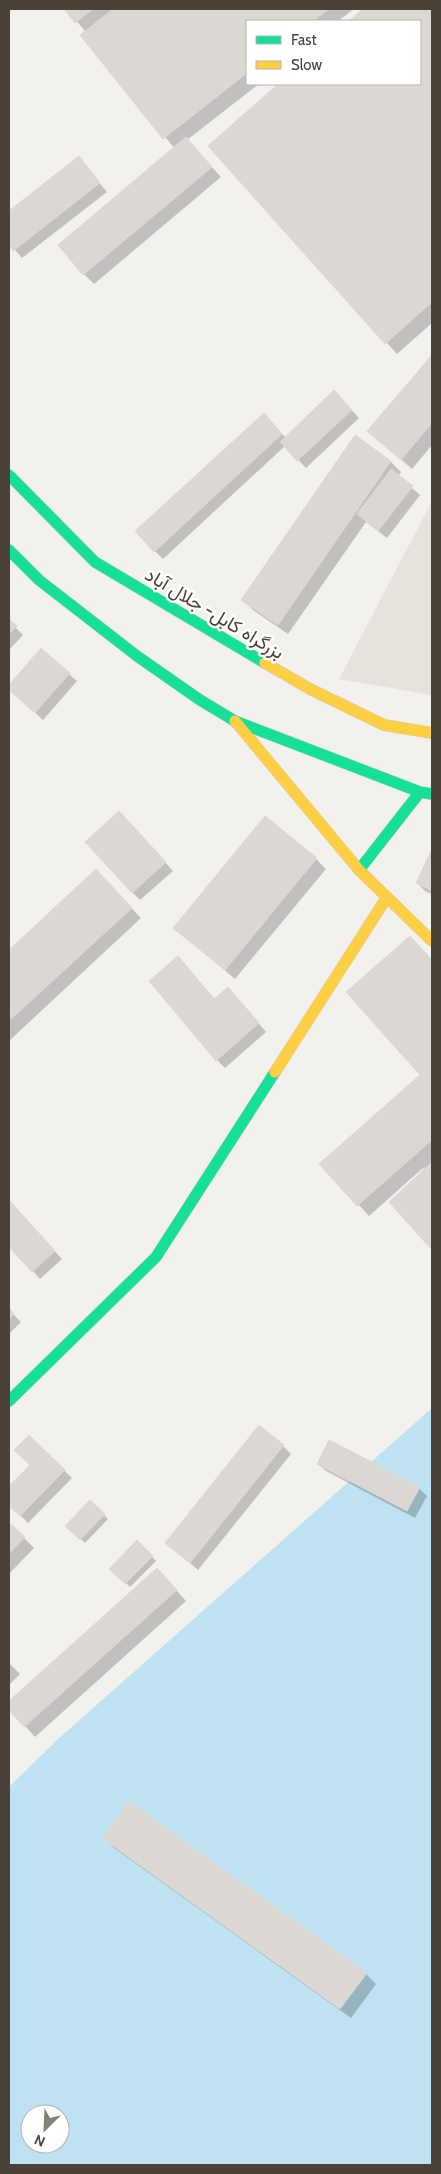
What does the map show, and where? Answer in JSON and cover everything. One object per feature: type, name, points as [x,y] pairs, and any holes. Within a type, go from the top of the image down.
[{"type":"main road","name":"بزرگراه کابل- جلال آباد","points":[[9,475],[95,562],[310,689],[384,725],[432,733]]},
{"type":"main road","points":[[9,550],[39,580],[137,656],[200,700],[235,721],[420,792],[432,794]]},
{"type":"main road","points":[[235,721],[359,870],[432,941]]},
{"type":"main road","points":[[359,870],[420,792]]},
{"type":"main road","points":[[9,1401],[156,1257],[387,897]]},
{"type":"shaded area","points":[[432,501],[432,695],[339,679]]},
{"type":"water","points":[[432,1408],[432,2165],[9,2165],[9,1787],[57,1740]]},
{"type":"building","points":[[64,9],[93,9],[75,23]]},
{"type":"building","points":[[113,9],[329,9],[314,20],[246,20],[246,74],[163,139],[80,35]]},
{"type":"building","points":[[363,9],[432,9],[432,302],[385,344],[208,146],[277,85],[421,85],[421,20],[350,20]]},
{"type":"building","points":[[186,137],[212,167],[83,275],[58,245]]},
{"type":"building","points":[[79,156],[100,183],[13,251],[9,245],[9,211]]},
{"type":"building","points":[[432,355],[432,423],[401,460],[367,431]]},
{"type":"building","points":[[334,390],[352,410],[297,461],[280,442]]},
{"type":"building","points":[[264,413],[282,434],[154,552],[135,531]]},
{"type":"building","points":[[355,435],[391,461],[278,625],[241,600]]},
{"type":"building","points":[[391,469],[413,486],[378,531],[357,514]]},
{"type":"building","points":[[9,619],[17,626],[9,634]]},
{"type":"building","points":[[41,648],[70,673],[35,713],[9,690],[9,685]]},
{"type":"building","points":[[119,811],[166,862],[132,893],[85,842]]},
{"type":"building","points":[[265,816],[317,858],[225,970],[173,928]]},
{"type":"building","points":[[432,849],[432,891],[416,883]]},
{"type":"building","points":[[96,869],[132,908],[9,1021],[9,950]]},
{"type":"building","points":[[410,936],[432,960],[432,1140],[357,1206],[319,1164],[420,1075],[346,992]]},
{"type":"building","points":[[178,956],[214,999],[228,987],[259,1023],[216,1061],[149,981]]},
{"type":"building","points":[[432,1162],[432,1250],[389,1202]]},
{"type":"building","points":[[9,1200],[55,1251],[32,1272],[9,1247]]},
{"type":"building","points":[[9,1308],[14,1314],[9,1319]]},
{"type":"building","points":[[259,1425],[284,1445],[190,1563],[165,1543]]},
{"type":"building","points":[[29,1435],[65,1470],[20,1516],[9,1506],[9,1486],[30,1465],[14,1450]]},
{"type":"building","points":[[329,1440],[420,1487],[407,1511],[317,1464]]},
{"type":"building","points":[[90,1500],[105,1514],[80,1540],[65,1526]]},
{"type":"building","points":[[11,1524],[25,1537],[9,1554],[9,1526]]},
{"type":"building","points":[[137,1540],[153,1556],[125,1584],[109,1569]]},
{"type":"building","points":[[157,1568],[177,1590],[24,1727],[9,1710],[9,1701]]},
{"type":"building","points":[[128,1801],[367,1973],[340,2009],[102,1838]]},
{"type":"traffic: fast","points":[[9,475],[95,562],[265,663]]},
{"type":"traffic: fast","points":[[9,550],[39,580],[137,656],[200,700],[235,721],[420,792],[432,794]]},
{"type":"traffic: fast","points":[[359,870],[420,792]]},
{"type":"traffic: fast","points":[[9,1401],[156,1257],[275,1072]]},
{"type":"traffic: slow","points":[[265,663],[310,689],[384,725],[432,733]]},
{"type":"traffic: slow","points":[[235,721],[359,870],[432,941]]},
{"type":"traffic: slow","points":[[275,1072],[387,897]]}]
